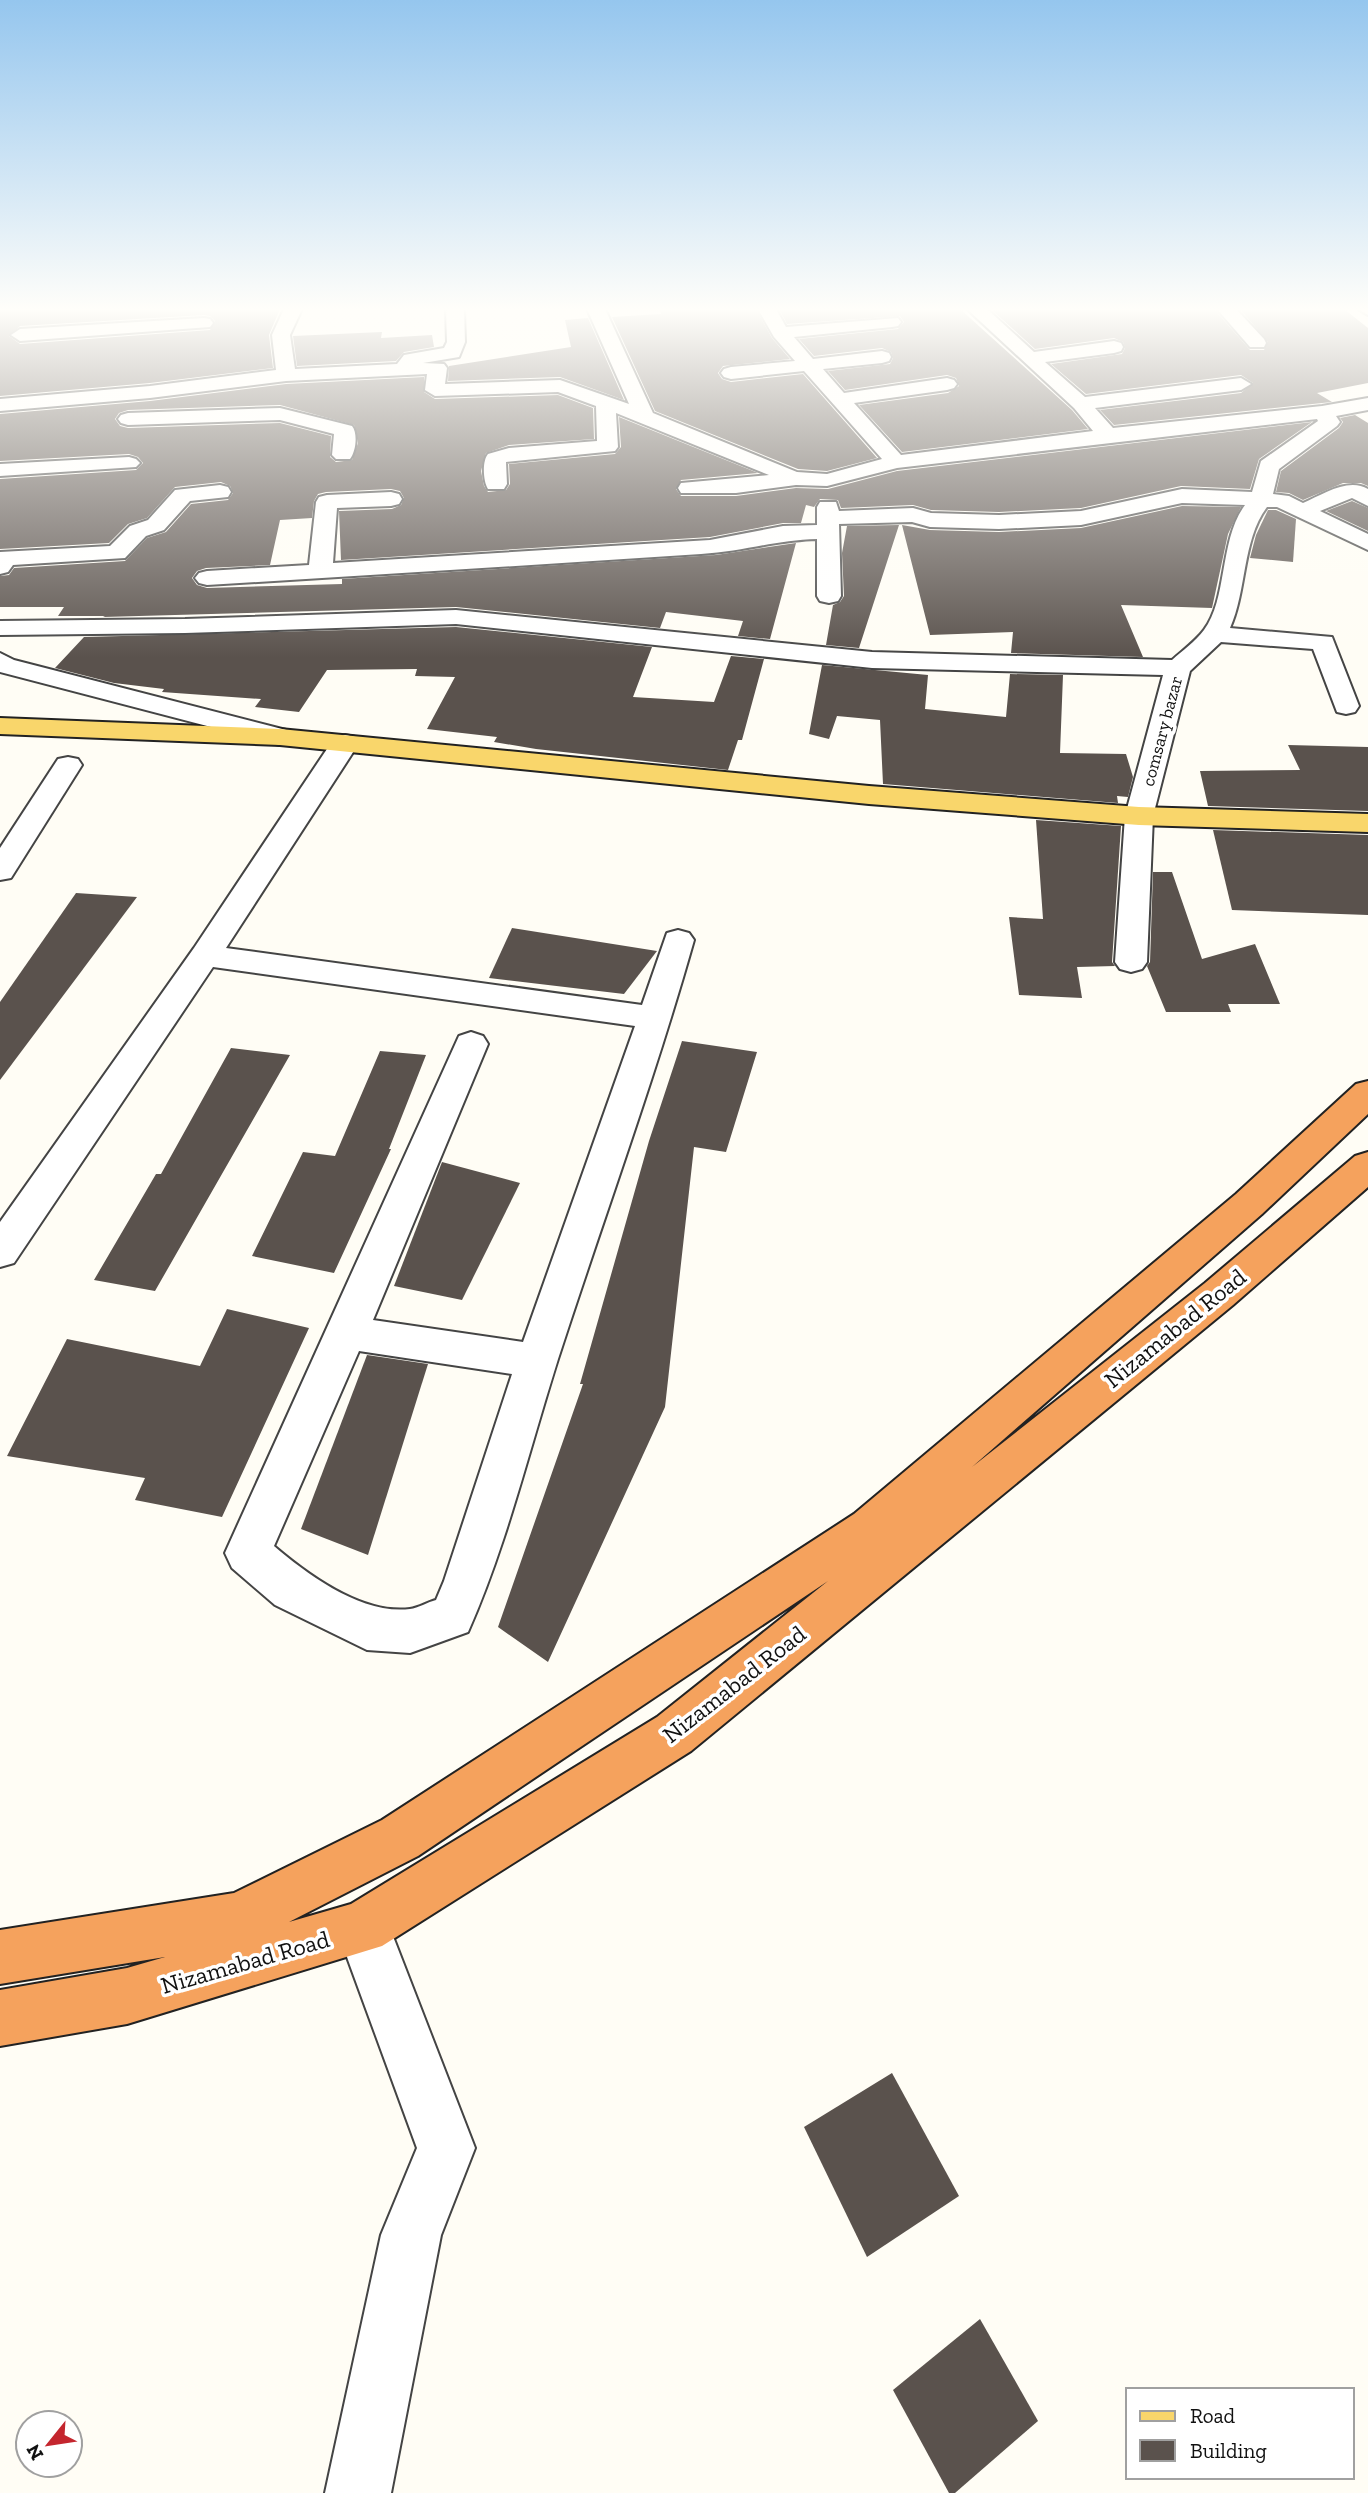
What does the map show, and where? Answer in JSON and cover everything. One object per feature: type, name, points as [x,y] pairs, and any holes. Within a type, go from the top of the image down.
[{"type":"highway","points":[[0,1957],[238,1919],[400,1838],[870,1528],[1249,1204],[1368,1093]]},
{"type":"highway","name":"Nizamabad Road","points":[[0,2018],[127,1996],[363,1927],[674,1734],[1219,1294],[1368,1166]]},
{"type":"main road","points":[[0,726],[280,737],[869,796],[1139,816],[1368,823]]},
{"type":"street","points":[[170,425],[175,438]]},
{"type":"street","points":[[326,425],[345,430],[343,455]]},
{"type":"street","points":[[496,484],[495,458],[509,454],[608,447],[607,425]]},
{"type":"street","points":[[665,425],[794,478]]},
{"type":"street","points":[[865,425],[896,462]]},
{"type":"street","points":[[1100,425],[1108,435]]},
{"type":"street","points":[[689,488],[736,486],[794,478],[827,481],[896,462],[1198,425]]},
{"type":"street","name":"comsary bazar","points":[[1131,962],[1139,816],[1178,668],[1215,634],[1226,610],[1236,559],[1250,514],[1261,499],[1269,466],[1325,425]]},
{"type":"street","points":[[0,470],[129,463]]},
{"type":"street","points":[[827,481],[829,596]]},
{"type":"street","points":[[1302,511],[1354,490],[1368,499]]},
{"type":"street","points":[[0,567],[5,558],[117,553],[138,531],[156,525],[184,495],[220,492]]},
{"type":"street","points":[[207,578],[710,547],[828,525],[913,516],[930,520],[999,522],[1082,518],[1182,496],[1280,501],[1368,543]]},
{"type":"street","points":[[320,572],[327,502],[391,499]]},
{"type":"street","points":[[0,628],[185,626],[456,617],[872,660],[1178,668]]},
{"type":"street","points":[[1215,634],[1323,642],[1346,706]]},
{"type":"street","points":[[0,661],[5,665],[280,737]]},
{"type":"street","points":[[0,1252],[205,955],[345,743]]},
{"type":"street","points":[[0,871],[68,765]]},
{"type":"street","points":[[471,1044],[347,1333],[248,1553],[291,1590],[367,1628],[410,1632],[452,1616],[467,1581],[537,1361],[655,1018],[678,940]]},
{"type":"street","points":[[205,955],[655,1018]]},
{"type":"street","points":[[347,1333],[537,1361]]},
{"type":"street","points":[[358,2493],[411,2235],[446,2148],[363,1927]]},
{"type":"building","points":[[0,425],[120,425],[128,428],[289,425],[331,436],[330,457],[336,462],[352,460],[358,443],[354,425],[594,425],[594,439],[509,445],[486,453],[481,471],[488,492],[506,490],[510,484],[509,464],[615,454],[621,447],[620,425],[640,425],[758,473],[681,480],[676,489],[681,496],[736,496],[796,488],[828,489],[897,471],[1284,425],[1307,425],[1259,459],[1250,489],[1181,486],[1081,508],[999,512],[931,510],[913,505],[841,508],[838,500],[820,499],[814,507],[806,505],[801,523],[783,523],[710,537],[341,560],[339,511],[392,509],[401,505],[404,498],[400,491],[391,489],[326,492],[318,494],[314,501],[312,518],[280,520],[270,565],[206,568],[197,571],[192,578],[197,585],[207,588],[342,584],[342,579],[716,555],[796,543],[770,639],[738,636],[743,621],[666,612],[660,628],[456,607],[103,617],[105,616],[58,616],[64,607],[0,607],[0,576],[9,575],[14,568],[125,561],[147,538],[166,532],[191,504],[228,500],[233,493],[230,486],[221,482],[175,487],[147,518],[128,524],[109,543],[0,549],[0,479],[136,470],[143,463],[138,457],[129,454],[0,461]]},
{"type":"building","points":[[690,425],[848,425],[877,458],[827,471],[798,469]]},
{"type":"building","points":[[878,425],[1085,425],[1088,429],[902,452]]},
{"type":"building","points":[[1341,425],[1368,425],[1368,486],[1361,483],[1343,483],[1303,500],[1289,493],[1276,492],[1281,471]]},
{"type":"building","points":[[1352,501],[1368,508],[1368,531],[1326,511]]},
{"type":"building","points":[[1182,506],[1241,507],[1228,534],[1212,608],[1121,605],[1143,657],[1011,653],[1013,632],[930,635],[902,525],[930,530],[999,532],[1081,528]]},
{"type":"building","points":[[1268,510],[1276,510],[1296,519],[1293,562],[1250,558],[1256,535]]},
{"type":"building","points":[[899,525],[859,648],[826,645],[833,605],[840,602],[844,596],[842,553],[847,526]]},
{"type":"building","points":[[456,627],[652,647],[633,697],[714,702],[731,656],[764,659],[742,740],[738,740],[728,770],[536,749],[494,742],[497,737],[427,729],[455,677],[415,676],[417,669],[327,670],[299,712],[255,707],[261,699],[162,692],[164,689],[114,683],[55,668],[84,637]]},
{"type":"building","points":[[822,665],[928,675],[925,709],[1006,717],[1010,674],[1063,675],[1060,753],[1126,754],[1133,777],[1128,797],[1117,796],[1118,803],[883,784],[880,720],[837,716],[829,739],[809,734]]},
{"type":"building","points":[[1288,745],[1368,747],[1368,811],[1208,806],[1200,771],[1300,770]]},
{"type":"building","points":[[1036,820],[1121,826],[1112,962],[1115,966],[1077,967],[1082,998],[1019,995],[1009,917],[1043,919]]},
{"type":"building","points":[[1213,830],[1368,835],[1368,915],[1232,910]]},
{"type":"building","points":[[1153,872],[1172,872],[1202,959],[1255,944],[1280,1004],[1228,1004],[1231,1012],[1166,1012],[1147,966],[1150,962]]},
{"type":"building","points":[[76,893],[137,897],[0,1080],[0,1002]]},
{"type":"building","points":[[512,928],[657,951],[624,994],[489,978]]},
{"type":"building","points":[[682,1041],[757,1052],[726,1152],[694,1147],[665,1407],[548,1662],[498,1627],[583,1384],[580,1384],[649,1141]]},
{"type":"building","points":[[231,1048],[290,1055],[155,1291],[94,1280],[156,1174],[161,1174]]},
{"type":"building","points":[[380,1051],[426,1055],[391,1149],[334,1273],[252,1256],[303,1152],[335,1156]]},
{"type":"building","points":[[442,1162],[520,1183],[462,1300],[394,1286]]},
{"type":"building","points":[[227,1309],[309,1328],[222,1517],[135,1500],[145,1478],[7,1456],[67,1339],[200,1366]]},
{"type":"building","points":[[367,1355],[428,1364],[368,1555],[301,1529]]},
{"type":"building","points":[[892,2073],[959,2196],[867,2257],[804,2127]]},
{"type":"building","points":[[980,2319],[1038,2421],[955,2493],[949,2493],[893,2390]]}]
